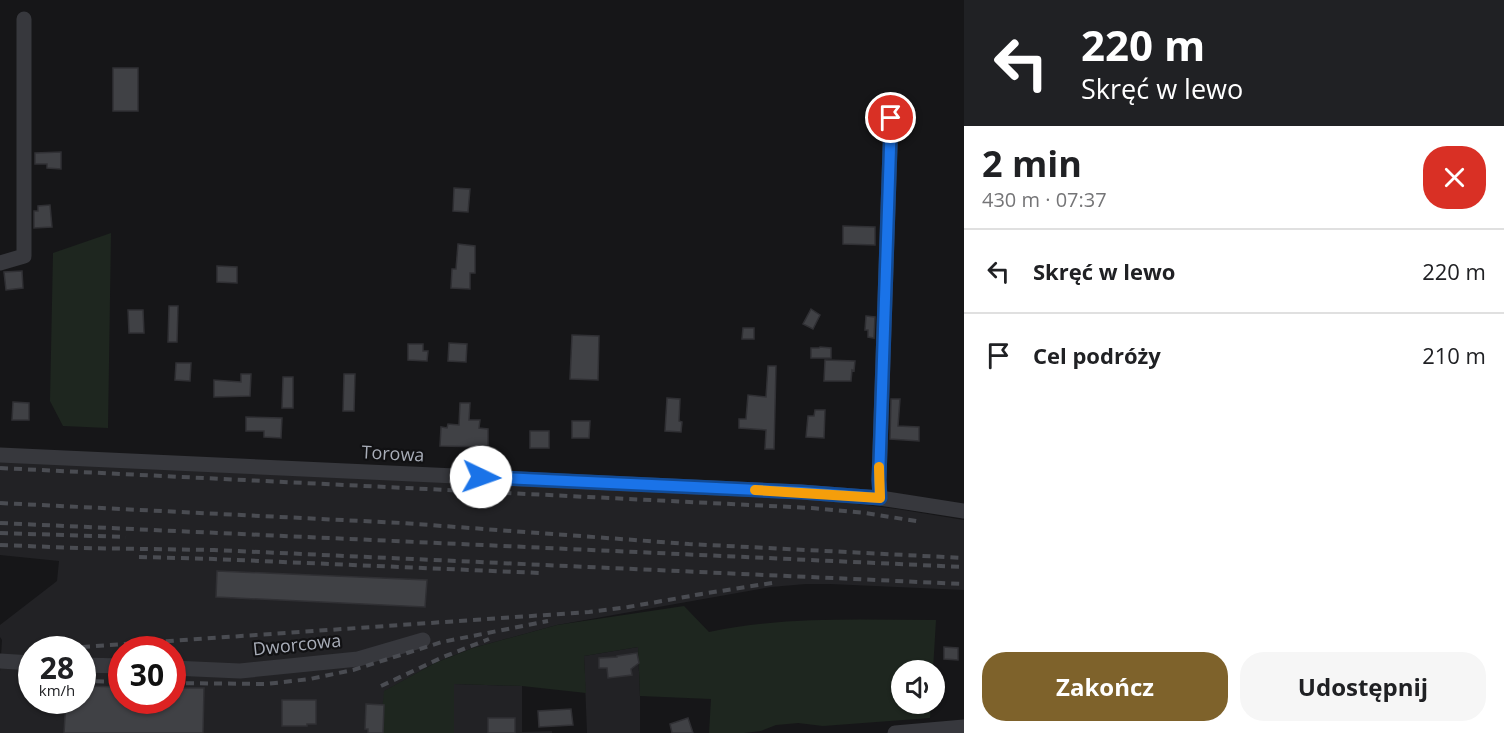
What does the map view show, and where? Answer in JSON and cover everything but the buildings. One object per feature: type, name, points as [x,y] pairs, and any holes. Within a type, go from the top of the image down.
[{"type":"street","points":[[0,263],[24,256],[24,19]]},
{"type":"street","points":[[880,498],[891,118]]},
{"type":"street","name":"Torowa","points":[[0,455],[778,491],[880,498],[964,511]]},
{"type":"street","name":"Dworcowa","points":[[186,668],[240,670],[358,659],[423,640]]},
{"type":"street","points":[[0,661],[18,662]]},
{"type":"street","points":[[895,733],[964,728]]},
{"type":"shaded area","points":[[111,233],[108,428],[63,426],[50,401],[53,253]]},
{"type":"shaded area","points":[[0,461],[833,501],[964,520],[964,590],[830,584],[771,587],[557,625],[473,648],[435,663],[385,691],[380,733],[0,733],[2,640],[0,625],[57,581],[59,561],[0,555]]},
{"type":"shaded area","points":[[684,606],[709,632],[794,621],[936,620],[934,660],[891,660],[891,714],[930,714],[930,718],[823,726],[798,723],[776,725],[761,731],[744,733],[709,733],[711,699],[640,696],[638,647],[584,656],[586,693],[522,686],[454,684],[454,733],[380,733],[384,691],[435,663],[473,648],[557,625]]},
{"type":"shaded area","points":[[638,647],[640,733],[587,733],[584,656]]},
{"type":"shaded area","points":[[454,684],[522,686],[522,732],[552,731],[552,733],[454,733]]},
{"type":"railway","points":[[0,468],[812,508],[922,522]]},
{"type":"railway","points":[[0,503],[402,523],[689,544],[964,558]]},
{"type":"railway","points":[[0,523],[964,567]]},
{"type":"railway","points":[[0,533],[126,537]]},
{"type":"railway","points":[[0,545],[214,550],[964,584]]},
{"type":"railway","points":[[139,557],[540,573]]},
{"type":"railway","points":[[695,595],[778,582]]},
{"type":"railway","points":[[96,646],[589,612],[702,594]]},
{"type":"railway","points":[[186,683],[266,684],[310,679],[353,670],[442,642],[548,621]]},
{"type":"railway","points":[[381,686],[443,657],[489,639]]},
{"type":"railway","points":[[96,681],[108,682]]},
{"type":"slow traffic","points":[[755,490],[880,498],[879,467]]},
{"type":"route","points":[[481,477],[801,492],[880,498],[891,118]]}]
